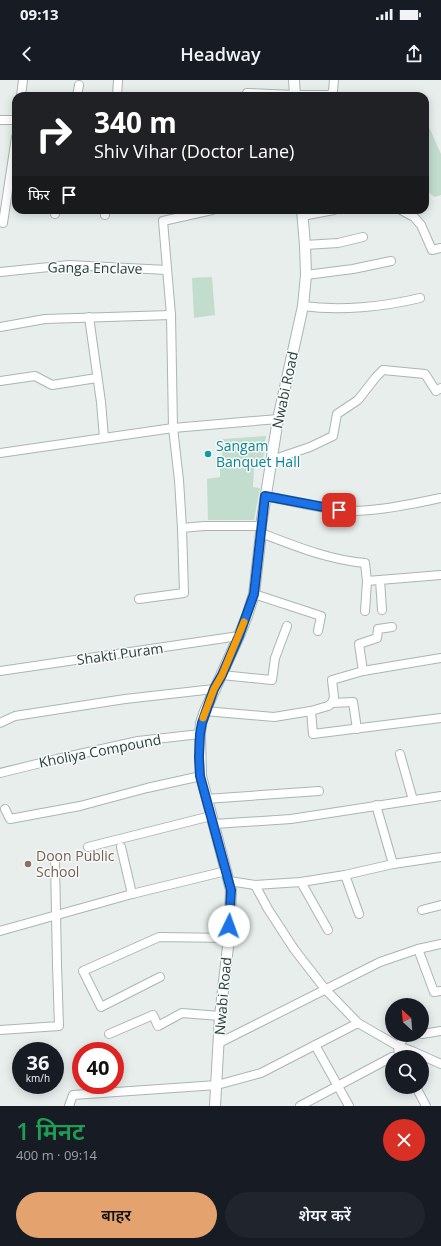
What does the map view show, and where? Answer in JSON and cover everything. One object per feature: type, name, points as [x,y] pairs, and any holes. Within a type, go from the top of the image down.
[{"type":"street","points":[[22,92],[23,80]]},
{"type":"street","points":[[117,92],[118,80]]},
{"type":"street","points":[[294,80],[295,92]]},
{"type":"street","points":[[332,92],[334,80]]},
{"type":"street","points":[[78,92],[79,85]]},
{"type":"street","points":[[0,120],[12,120]]},
{"type":"street","points":[[3,223],[12,163]]},
{"type":"street","points":[[139,598],[184,593],[179,480],[173,428],[171,315],[163,221],[194,214]]},
{"type":"street","name":"Nwabi Road","points":[[215,1106],[220,1016],[231,890],[200,776],[200,734],[205,711],[239,636],[254,594],[265,496],[278,419],[303,306],[306,276],[302,214]]},
{"type":"street","points":[[408,214],[414,217],[421,225],[432,250],[441,248]]},
{"type":"street","points":[[305,245],[338,243],[363,237]]},
{"type":"street","points":[[306,276],[392,261]]},
{"type":"street","name":"Ganga Enclave","points":[[0,272],[69,265],[167,270]]},
{"type":"street","points":[[303,306],[320,308],[346,308],[398,303],[420,298]]},
{"type":"street","points":[[0,327],[45,319],[171,315]]},
{"type":"street","points":[[89,317],[104,438]]},
{"type":"street","points":[[272,460],[310,447],[333,436],[337,414],[358,400],[383,370],[425,374],[436,391],[441,388]]},
{"type":"street","points":[[0,382],[35,376],[52,385],[97,378]]},
{"type":"street","points":[[0,453],[173,428],[278,419]]},
{"type":"street","points":[[265,496],[339,510],[365,510],[408,505],[441,498]]},
{"type":"street","points":[[182,528],[204,526],[261,530],[291,545],[346,561],[365,563],[367,581],[365,610]]},
{"type":"street","points":[[367,581],[441,575]]},
{"type":"street","points":[[380,580],[382,610]]},
{"type":"street","points":[[254,594],[321,616],[318,631]]},
{"type":"street","points":[[222,675],[272,680],[275,658],[287,626]]},
{"type":"street","points":[[363,671],[359,644],[377,638],[378,629],[392,627]]},
{"type":"street","name":"Shakti Puram","points":[[0,671],[239,636]]},
{"type":"street","points":[[332,703],[334,697],[332,680],[363,671],[441,658]]},
{"type":"street","points":[[0,723],[15,716],[125,699],[214,689]]},
{"type":"street","points":[[205,711],[274,717],[311,711],[328,706],[332,703],[352,702],[356,729]]},
{"type":"street","points":[[311,711],[313,734],[441,718]]},
{"type":"street","name":"Kholiya Compound","points":[[0,773],[138,741],[200,734]]},
{"type":"street","points":[[400,754],[413,800]]},
{"type":"street","points":[[5,809],[10,819],[80,806],[147,788],[200,776]]},
{"type":"street","points":[[206,799],[319,791]]},
{"type":"street","points":[[88,847],[212,820],[291,819],[441,796]]},
{"type":"street","points":[[376,805],[393,864]]},
{"type":"street","points":[[121,847],[132,894]]},
{"type":"street","points":[[0,931],[132,894],[228,876],[255,885],[301,882],[345,875],[393,864],[441,858]]},
{"type":"street","points":[[0,1030],[59,1026],[56,862]]},
{"type":"street","points":[[345,875],[359,914]]},
{"type":"street","points":[[301,882],[328,930]]},
{"type":"street","points":[[255,885],[268,909],[294,949],[325,989],[358,1023],[391,1050]]},
{"type":"street","points":[[422,910],[441,905]]},
{"type":"street","points":[[160,977],[101,1007],[83,972],[159,937],[228,938]]},
{"type":"street","points":[[219,1043],[380,962],[418,949],[441,944]]},
{"type":"street","points":[[418,949],[434,992],[441,991]]},
{"type":"street","points":[[109,1034],[153,1015],[158,1026],[182,1013],[220,1016]]},
{"type":"street","points":[[69,1106],[73,1095],[217,1085],[261,1073],[358,1023]]},
{"type":"street","points":[[429,1033],[441,1031]]},
{"type":"street","points":[[315,1045],[349,1106]]},
{"type":"street","points":[[429,1059],[441,1064]]},
{"type":"street","points":[[300,1106],[385,1060]]},
{"type":"street","points":[[420,1094],[426,1106]]},
{"type":"green space","points":[[429,127],[441,154],[441,195],[435,197],[429,193]]},
{"type":"green space","points":[[212,277],[215,315],[194,318],[192,278]]},
{"type":"green space","points":[[266,436],[263,460],[222,460],[223,439]]},
{"type":"green space","points":[[220,467],[254,468],[253,487],[260,488],[254,520],[208,520],[207,479],[220,477]]},
{"type":"slow traffic","points":[[203,718],[214,689],[222,675],[244,622]]},
{"type":"place","name":"Sangam Banquet Hall","points":[[208,454]]},
{"type":"place","name":"Doon Public School","points":[[28,864]]},
{"type":"route","points":[[229,926],[231,890],[200,776],[200,734],[205,711],[239,636],[254,594],[265,496],[339,510]]}]
